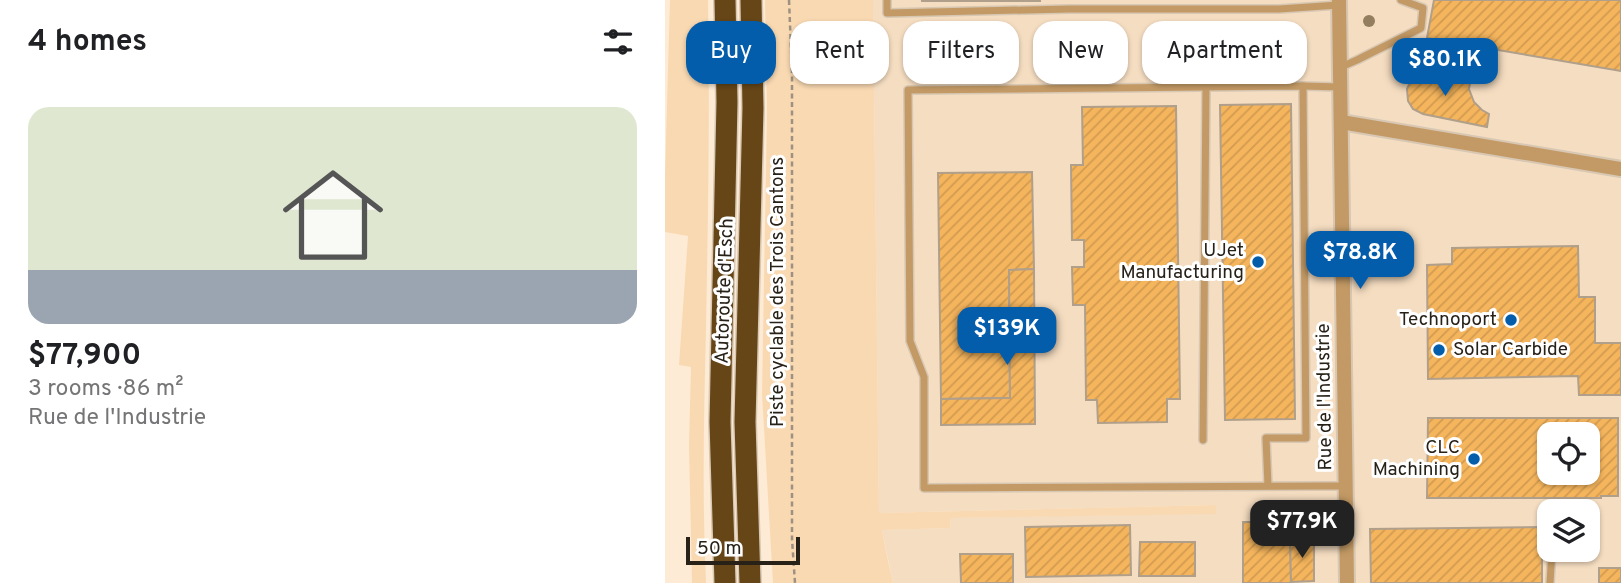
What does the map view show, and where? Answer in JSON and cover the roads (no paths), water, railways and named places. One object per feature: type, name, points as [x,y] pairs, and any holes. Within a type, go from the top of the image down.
[{"type":"highway","name":"Autoroute d'Esch","points":[[725,0],[727,102],[720,422],[725,583]]},
{"type":"highway","name":"Autoroute d'Esch","points":[[750,583],[745,422],[753,108],[751,0]]},
{"type":"highway","points":[[745,422],[761,583]]},
{"type":"street","name":"Rue de l'Industrie","points":[[1339,3],[1347,583]]},
{"type":"street","points":[[1341,122],[1621,169]]},
{"type":"lane","points":[[887,0],[887,13],[1069,9],[1279,9],[1339,3]]},
{"type":"lane","points":[[1340,67],[1420,28],[1423,8],[1401,0]]},
{"type":"lane","points":[[1268,486],[1266,438],[1306,438],[1303,86]]},
{"type":"lane","points":[[1203,440],[1206,87]]},
{"type":"lane","points":[[1340,87],[908,90],[910,341],[924,377],[924,488],[1345,486]]},
{"type":"lane","points":[[1550,583],[1551,562]]},
{"type":"place","name":"UJet Manufacturing","points":[[1258,262]]},
{"type":"place","name":"Technoport","points":[[1511,320]]},
{"type":"place","name":"Solar Carbide","points":[[1439,350]]},
{"type":"place","name":"CLC Machining","points":[[1474,459]]}]
